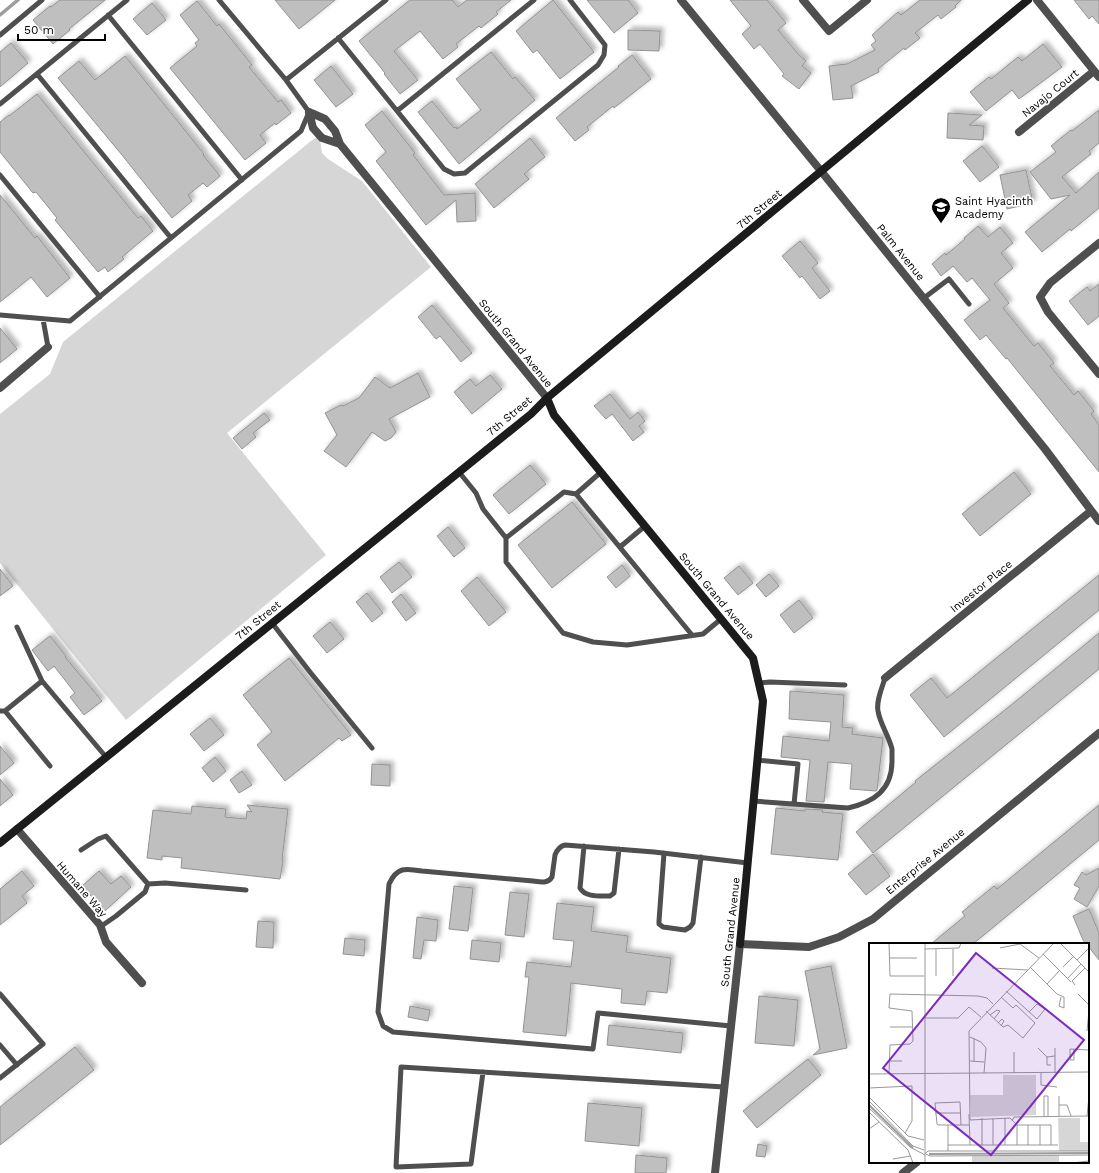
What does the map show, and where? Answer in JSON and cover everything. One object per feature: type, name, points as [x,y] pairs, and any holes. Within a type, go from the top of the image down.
[{"type":"street","name":"Palm Avenue","points":[[681,0],[924,298],[1045,449],[1099,521]]},
{"type":"street","points":[[803,0],[829,31],[867,0]]},
{"type":"street","name":"7th Street","points":[[0,843],[531,414],[547,398],[1028,0]]},
{"type":"street","points":[[1037,0],[1097,74]]},
{"type":"street","name":"Navajo Court","points":[[1019,132],[1097,74]]},
{"type":"street","points":[[308,112],[313,128],[322,138],[340,144]]},
{"type":"street","name":"South Grand Avenue","points":[[308,112],[326,119],[335,131],[340,144],[547,398],[554,415],[753,658],[763,701],[740,944],[715,1173]]},
{"type":"street","points":[[1099,244],[1050,283],[1040,297],[1048,312],[1099,374]]},
{"type":"street","points":[[0,388],[48,347]]},
{"type":"street","name":"Investor Place","points":[[885,678],[1091,511]]},
{"type":"street","name":"Enterprise Avenue","points":[[740,944],[809,947],[839,937],[873,919],[1099,733]]},
{"type":"street","name":"Humane Way","points":[[17,829],[100,927],[106,942],[142,983]]},
{"type":"street","points":[[903,1173],[916,1163]]},
{"type":"lane","points":[[0,35],[42,0]]},
{"type":"lane","points":[[0,104],[127,0]]},
{"type":"lane","points":[[0,315],[70,321],[301,131],[308,112],[286,80],[219,0]]},
{"type":"lane","points":[[286,80],[386,0]]},
{"type":"lane","points":[[397,111],[534,0]]},
{"type":"lane","points":[[338,38],[444,169],[454,174],[465,173],[598,65],[604,55],[605,45],[570,0]]},
{"type":"lane","points":[[108,15],[242,180]]},
{"type":"lane","points":[[37,74],[171,238]]},
{"type":"lane","points":[[0,175],[100,297]]},
{"type":"lane","points":[[924,298],[949,279],[969,304]]},
{"type":"lane","points":[[43,319],[48,347]]},
{"type":"lane","points":[[459,472],[476,493],[483,509],[506,538],[506,562],[563,633],[593,642],[627,645],[703,634],[721,619]]},
{"type":"lane","points":[[576,494],[601,472]]},
{"type":"lane","points":[[506,538],[564,492],[576,494],[692,635]]},
{"type":"lane","points":[[620,547],[645,526]]},
{"type":"lane","points":[[272,623],[372,748]]},
{"type":"lane","points":[[17,626],[42,681],[106,757]]},
{"type":"lane","points":[[754,801],[848,808],[859,806],[874,798],[887,785],[892,772],[892,748],[878,711],[885,678]]},
{"type":"lane","points":[[42,681],[3,711],[50,766]]},
{"type":"lane","points":[[759,683],[770,682],[846,686]]},
{"type":"lane","points":[[757,760],[798,764],[794,804]]},
{"type":"lane","points":[[81,850],[98,839],[106,836],[148,884]]},
{"type":"lane","points":[[731,1026],[598,1013],[593,1049],[393,1032],[382,1026],[378,1012],[388,884],[398,871],[409,869],[438,873],[547,882],[552,877],[555,855],[560,848],[565,845],[664,853],[748,863]]},
{"type":"lane","points":[[584,846],[580,888],[588,895],[610,896],[614,893],[619,849]]},
{"type":"lane","points":[[664,853],[658,921],[665,928],[685,930],[693,923],[701,857]]},
{"type":"lane","points":[[148,884],[164,883],[246,890]]},
{"type":"lane","points":[[100,927],[145,892],[148,884]]},
{"type":"lane","points":[[0,994],[43,1044],[0,1078]]},
{"type":"lane","points":[[0,1045],[17,1064]]},
{"type":"lane","points":[[483,1072],[471,1164],[396,1167],[401,1067],[483,1072],[724,1087]]},
{"type":"shaded area","points":[[318,136],[322,153],[328,159],[362,181],[431,267],[227,433],[326,555],[126,720],[0,563],[0,414],[50,374],[63,342]]},
{"type":"building","points":[[60,0],[105,0],[53,44],[33,20]]},
{"type":"building","points":[[275,0],[335,0],[299,29]]},
{"type":"building","points":[[410,0],[452,0],[458,7],[467,0],[511,0],[496,12],[498,14],[481,28],[479,26],[456,44],[458,47],[443,59],[420,31],[394,51],[418,80],[400,94],[359,41]]},
{"type":"building","points":[[553,0],[594,52],[560,79],[537,50],[533,53],[516,31]]},
{"type":"building","points":[[587,0],[628,0],[638,13],[614,33]]},
{"type":"building","points":[[730,0],[767,0],[786,23],[778,30],[798,54],[806,61],[802,66],[811,73],[799,89],[782,76],[784,74],[760,44],[754,49],[742,34],[751,26]]},
{"type":"building","points":[[920,0],[961,0],[955,6],[956,7],[941,19],[938,15],[915,33],[920,38],[905,50],[904,48],[878,69],[879,72],[851,86],[853,98],[833,100],[829,66],[847,64],[875,50],[871,45],[876,41],[872,35],[898,12],[901,15]]},
{"type":"building","points":[[1074,0],[1099,0],[1099,24],[1092,16],[1089,19]]},
{"type":"building","points":[[197,1],[217,26],[219,24],[252,65],[249,67],[278,102],[281,100],[291,113],[260,135],[266,143],[245,160],[170,68],[197,46],[195,43],[199,40],[180,15]]},
{"type":"building","points":[[152,3],[166,20],[147,35],[133,19]]},
{"type":"building","points":[[628,30],[660,31],[659,51],[628,50]]},
{"type":"building","points":[[11,43],[28,63],[0,87],[0,52]]},
{"type":"building","points":[[1043,44],[1062,67],[1019,99],[1012,90],[986,111],[970,92],[989,77],[991,79],[1018,57],[1022,61]]},
{"type":"building","points":[[491,52],[513,79],[515,77],[535,100],[459,164],[418,112],[432,101],[454,128],[456,127],[457,129],[481,110],[456,79]]},
{"type":"building","points":[[632,55],[651,79],[587,127],[589,130],[575,141],[556,118]]},
{"type":"building","points":[[125,56],[220,176],[207,187],[203,183],[188,195],[192,201],[172,218],[58,78],[79,61],[95,80]]},
{"type":"building","points":[[331,66],[353,94],[336,107],[314,80]]},
{"type":"building","points":[[37,94],[138,218],[141,216],[153,231],[122,257],[124,259],[108,272],[105,267],[98,272],[55,220],[57,218],[36,192],[33,193],[0,152],[0,122]]},
{"type":"building","points":[[1099,110],[1099,143],[1089,151],[1091,154],[1062,177],[1076,193],[1099,172],[1099,208],[1042,252],[1025,232],[1070,195],[1051,199],[1030,172],[1056,152],[1051,146]]},
{"type":"building","points":[[382,111],[415,153],[413,155],[444,195],[475,193],[476,221],[457,222],[456,200],[426,225],[376,161],[386,152],[365,125]]},
{"type":"building","points":[[948,113],[982,115],[969,125],[984,126],[983,140],[947,138]]},
{"type":"building","points":[[530,138],[545,157],[524,174],[529,179],[494,208],[475,184]]},
{"type":"building","points":[[982,146],[999,167],[980,182],[963,161]]},
{"type":"building","points":[[1026,170],[1033,203],[1007,209],[1000,175]]},
{"type":"building","points":[[0,195],[35,238],[37,236],[70,278],[47,297],[31,277],[0,302]]},
{"type":"building","points":[[978,226],[988,237],[1000,227],[1013,243],[1001,253],[1013,268],[994,284],[1009,303],[1003,308],[1034,346],[1038,343],[1054,363],[1050,366],[1074,395],[1078,391],[1094,411],[1091,414],[1099,425],[1099,472],[1007,358],[1006,359],[986,335],[980,340],[964,320],[990,300],[972,278],[967,282],[953,266],[941,276],[932,264],[945,253],[946,255]]},
{"type":"building","points":[[800,241],[818,263],[812,268],[830,291],[820,299],[802,276],[800,278],[782,256]]},
{"type":"building","points":[[1099,284],[1099,316],[1088,325],[1069,301],[1087,287],[1090,291]]},
{"type":"building","points":[[432,305],[472,353],[461,362],[440,336],[436,339],[418,317]]},
{"type":"building","points":[[0,328],[17,349],[0,363]]},
{"type":"building","points":[[418,373],[430,397],[389,419],[396,432],[391,438],[385,441],[372,432],[346,467],[324,451],[337,435],[325,413],[359,398],[375,377],[390,388]]},
{"type":"building","points":[[490,375],[502,389],[472,414],[454,392],[470,379],[476,386]]},
{"type":"building","points":[[610,394],[630,419],[638,412],[645,421],[639,426],[644,432],[633,441],[612,414],[606,419],[594,406]]},
{"type":"building","points":[[264,413],[270,420],[253,433],[256,437],[242,449],[233,438]]},
{"type":"building","points":[[530,465],[546,484],[509,514],[493,495]]},
{"type":"building","points":[[1014,472],[1031,494],[980,536],[962,514]]},
{"type":"building","points":[[572,502],[606,544],[552,588],[518,545]]},
{"type":"building","points":[[448,527],[465,548],[454,557],[437,536]]},
{"type":"building","points":[[399,562],[412,577],[392,593],[380,577]]},
{"type":"building","points":[[622,565],[630,576],[616,588],[607,577]]},
{"type":"building","points":[[739,566],[753,583],[738,595],[724,578]]},
{"type":"building","points":[[0,569],[13,586],[0,596]]},
{"type":"building","points":[[769,574],[779,586],[766,597],[756,585]]},
{"type":"building","points":[[1099,575],[1099,610],[944,737],[910,695],[931,678],[947,698]]},
{"type":"building","points":[[477,577],[506,612],[489,626],[461,591]]},
{"type":"building","points":[[367,593],[383,613],[372,622],[356,602]]},
{"type":"building","points":[[401,594],[416,613],[406,621],[392,602]]},
{"type":"building","points":[[799,600],[813,618],[794,633],[780,615]]},
{"type":"building","points":[[330,622],[344,639],[327,653],[313,636]]},
{"type":"building","points":[[1099,633],[1099,669],[873,853],[856,832],[916,782],[915,781]]},
{"type":"building","points":[[50,636],[66,656],[65,657],[102,701],[84,715],[70,697],[75,693],[54,666],[48,671],[32,650]]},
{"type":"building","points":[[289,658],[351,735],[342,741],[339,738],[285,781],[257,745],[272,732],[243,695]]},
{"type":"building","points":[[790,691],[844,695],[842,727],[853,728],[852,734],[883,738],[876,791],[850,789],[852,764],[828,762],[824,802],[806,801],[810,760],[781,757],[783,736],[829,741],[831,722],[789,719]]},
{"type":"building","points":[[210,718],[224,735],[204,751],[190,734]]},
{"type":"building","points":[[0,746],[14,763],[0,775]]},
{"type":"building","points":[[215,757],[226,771],[213,782],[202,768]]},
{"type":"building","points":[[372,764],[390,765],[390,786],[371,785]]},
{"type":"building","points":[[242,771],[252,785],[239,793],[230,780]]},
{"type":"building","points":[[0,779],[13,795],[0,806]]},
{"type":"building","points":[[247,805],[288,809],[280,879],[181,868],[182,858],[162,856],[162,860],[147,858],[153,810],[191,814],[192,806],[226,809],[225,817],[246,819],[247,811],[252,812]]},
{"type":"building","points":[[1099,805],[1099,840],[974,943],[932,943],[965,916],[962,912],[994,886],[997,889]]},
{"type":"building","points":[[776,808],[805,811],[805,809],[823,810],[822,812],[843,814],[838,860],[771,854]]},
{"type":"building","points":[[873,854],[890,876],[866,895],[848,874]]},
{"type":"building","points":[[1099,868],[1099,886],[1087,907],[1074,899],[1080,888],[1074,885],[1082,872],[1086,875]]},
{"type":"building","points":[[22,871],[34,886],[22,896],[27,903],[0,925],[0,889]]},
{"type":"building","points":[[99,871],[111,884],[121,876],[131,887],[105,911],[82,886]]},
{"type":"building","points":[[454,886],[473,888],[468,931],[449,929]]},
{"type":"building","points":[[510,892],[529,894],[524,937],[505,935]]},
{"type":"building","points":[[557,903],[594,907],[591,931],[628,936],[626,952],[671,958],[667,993],[647,991],[645,1005],[621,1003],[622,989],[571,983],[566,1036],[523,1032],[529,977],[525,977],[527,962],[571,967],[574,941],[553,939]]},
{"type":"building","points":[[1089,909],[1099,933],[1099,960],[1089,947],[1089,943],[1085,943],[1083,940],[1073,916]]},
{"type":"building","points":[[417,917],[438,920],[436,941],[424,940],[421,959],[413,958]]},
{"type":"building","points":[[258,921],[274,922],[273,948],[256,947]]},
{"type":"building","points":[[345,938],[365,940],[364,956],[343,954]]},
{"type":"building","points":[[472,940],[501,943],[499,962],[470,959]]},
{"type":"building","points":[[831,966],[847,1048],[813,1055],[820,1049],[805,971]]},
{"type":"building","points":[[759,996],[798,1000],[794,1046],[755,1043]]},
{"type":"building","points":[[410,1006],[430,1010],[428,1021],[408,1017]]},
{"type":"building","points":[[609,1025],[683,1033],[681,1053],[607,1045]]},
{"type":"building","points":[[75,1047],[94,1070],[0,1145],[0,1107]]},
{"type":"building","points":[[808,1059],[821,1075],[757,1128],[743,1111]]},
{"type":"building","points":[[588,1103],[642,1108],[639,1146],[585,1141]]},
{"type":"building","points":[[758,1144],[767,1146],[765,1157],[756,1156]]},
{"type":"building","points":[[636,1155],[667,1158],[666,1173],[635,1173]]},
{"type":"waterway","points":[[0,15],[18,0]]},
{"type":"place","name":"Saint Hyacinth Academy","points":[[941,224]]}]
